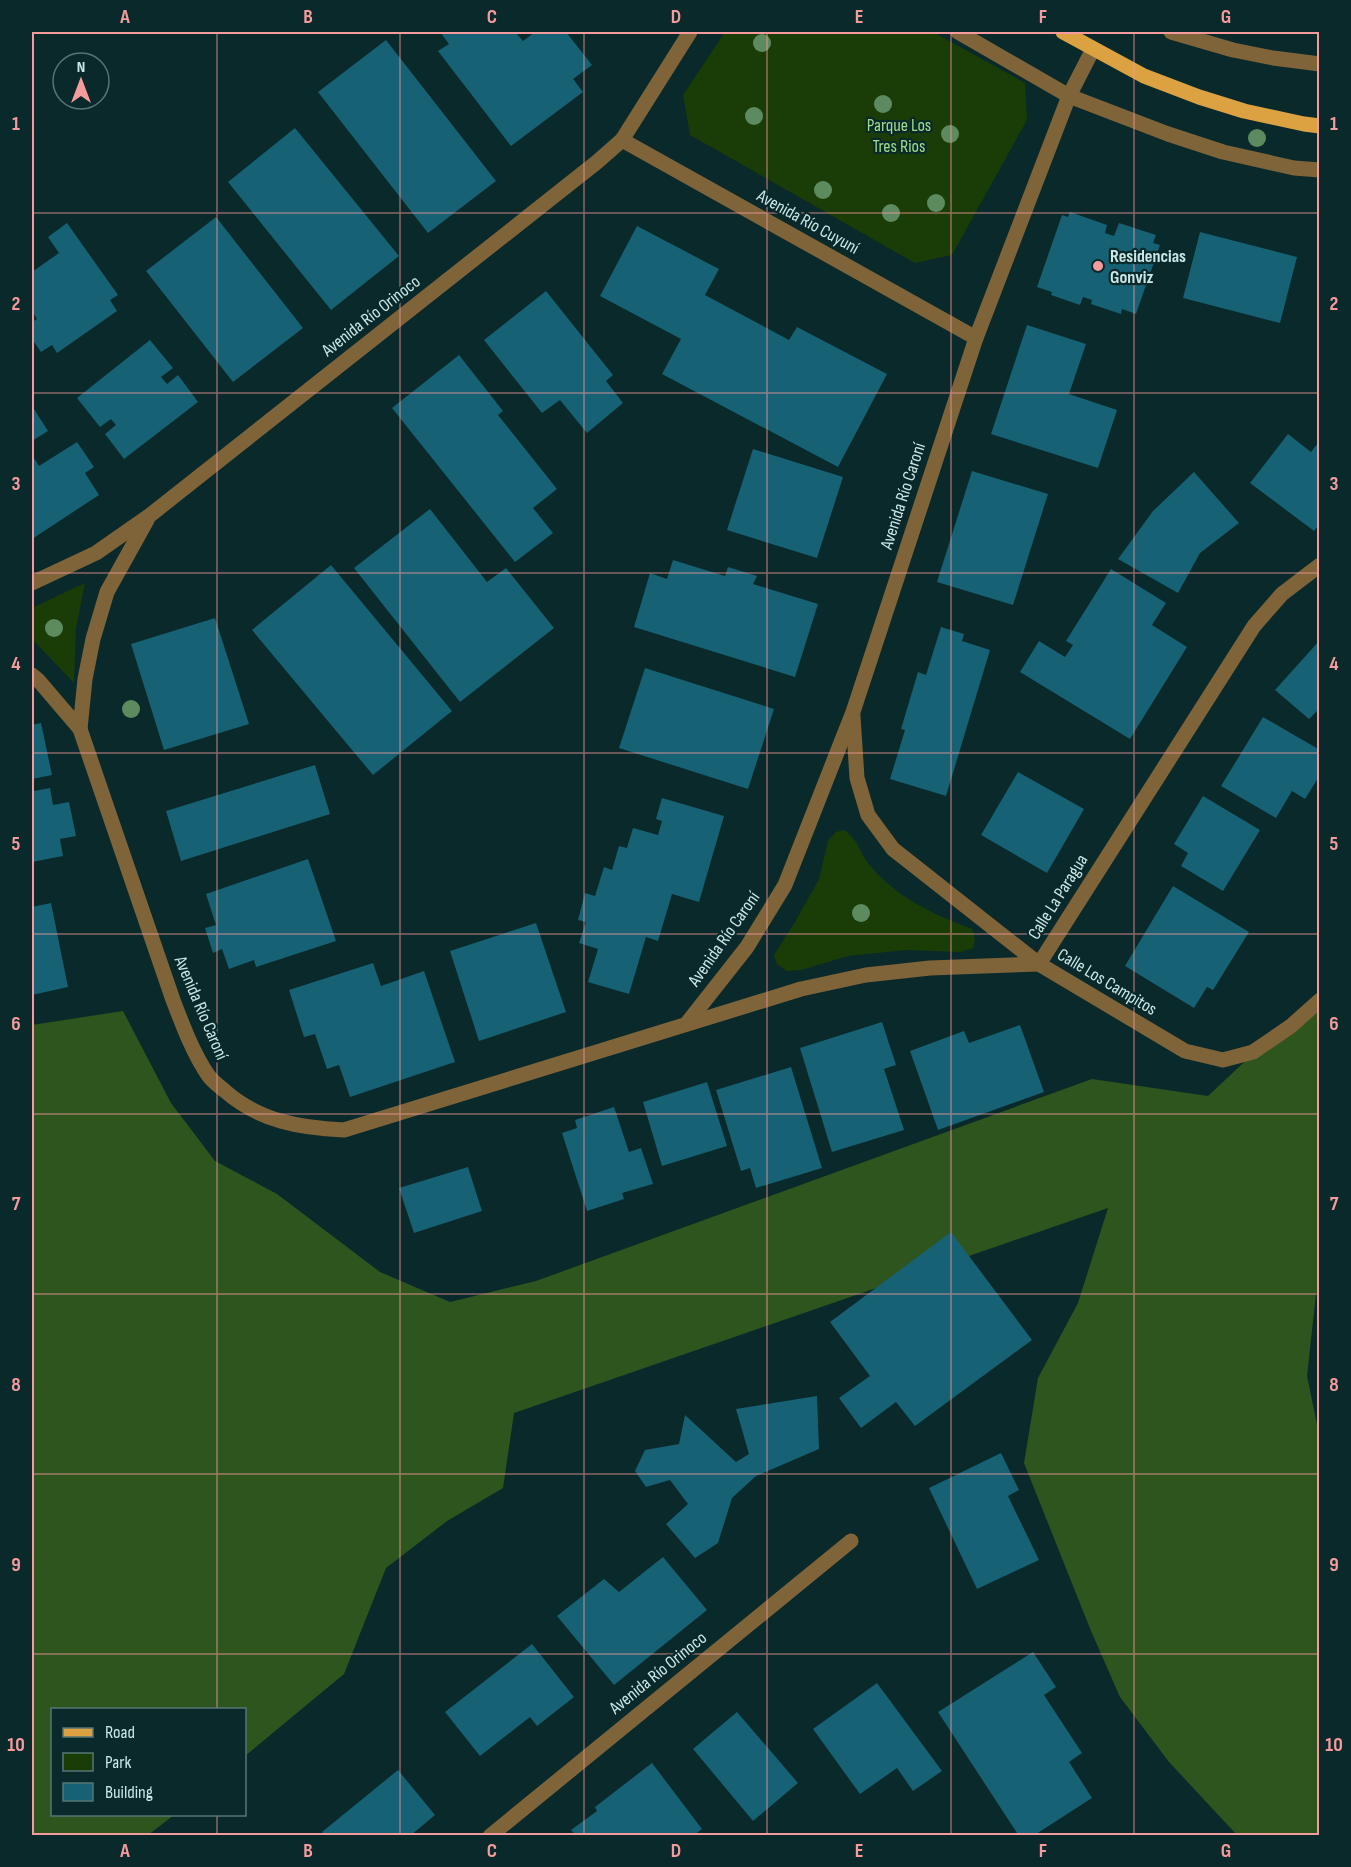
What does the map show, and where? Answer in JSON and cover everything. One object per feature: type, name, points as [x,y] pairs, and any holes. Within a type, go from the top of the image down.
[{"type":"main road","points":[[1064,32],[1144,76],[1199,97],[1244,111],[1320,126]]},
{"type":"street","name":"Avenida Río Orinoco","points":[[32,584],[96,554],[149,516],[597,162],[622,140],[690,32]]},
{"type":"street","points":[[958,32],[1069,96],[1168,134],[1223,152],[1294,168],[1320,170]]},
{"type":"street","points":[[1171,32],[1233,50],[1320,64]]},
{"type":"street","name":"Avenida Río Caroní","points":[[32,675],[80,729],[173,1000],[190,1041],[209,1077],[237,1102],[260,1115],[287,1124],[316,1129],[344,1130],[688,1022],[747,947],[784,885],[853,712],[976,338],[1069,96],[1093,49]]},
{"type":"street","name":"Avenida Río Cuyuní","points":[[622,140],[976,338]]},
{"type":"street","name":"Avenida Río Caroní","points":[[80,729],[85,679],[93,639],[107,592],[149,516]]},
{"type":"street","name":"Calle La Paragua","points":[[688,1022],[801,989],[866,975],[930,968],[1039,964],[1254,627],[1282,594],[1320,565]]},
{"type":"street","name":"Calle Los Campitos","points":[[853,712],[857,778],[868,815],[893,849],[1039,964],[1185,1051],[1223,1060],[1253,1052],[1291,1026],[1320,1000]]},
{"type":"street","name":"Avenida Río Orinoco","points":[[490,1836],[851,1541]]},
{"type":"green space","name":"Parque Los Tres Rios","points":[[725,32],[933,32],[1025,83],[1027,120],[952,255],[915,263],[690,135],[683,95]]},
{"type":"green space","points":[[85,583],[76,628],[74,683],[32,639],[32,608]]},
{"type":"green space","points":[[844,830],[852,837],[869,864],[890,886],[929,911],[972,929],[975,939],[973,948],[961,952],[906,950],[848,956],[801,970],[787,971],[777,964],[774,955],[819,879],[828,841],[836,832]]},
{"type":"green space","points":[[1319,992],[1320,1283],[1316,1294],[1307,1376],[1320,1439],[1319,1835],[1237,1835],[1169,1762],[1120,1697],[1024,1463],[1038,1378],[1078,1303],[1108,1208],[514,1413],[503,1488],[447,1521],[386,1568],[344,1674],[246,1755],[246,1708],[51,1708],[51,1816],[173,1816],[148,1835],[32,1835],[32,1025],[123,1011],[171,1103],[215,1161],[277,1194],[380,1272],[450,1302],[536,1281],[1092,1079],[1208,1096]]},
{"type":"building","points":[[440,32],[515,32],[523,41],[535,32],[566,32],[592,65],[573,79],[583,92],[511,146],[438,51],[449,44]]},
{"type":"building","points":[[386,40],[496,181],[428,233],[318,92]]},
{"type":"building","points":[[295,128],[399,256],[331,310],[228,182]]},
{"type":"building","name":"Residencias Gonviz","points":[[1070,212],[1107,225],[1105,233],[1114,236],[1119,223],[1156,235],[1153,243],[1160,245],[1136,314],[1122,309],[1121,314],[1091,304],[1092,300],[1083,297],[1080,305],[1051,295],[1052,292],[1037,287],[1062,215],[1068,217]]},
{"type":"building","points":[[216,217],[303,328],[233,382],[146,271]]},
{"type":"building","points":[[67,223],[118,295],[110,300],[117,311],[57,353],[52,345],[41,352],[32,339],[32,322],[37,319],[32,311],[32,272],[59,253],[48,237]]},
{"type":"building","points":[[637,226],[719,269],[705,295],[789,340],[797,327],[887,374],[838,467],[662,374],[681,339],[600,296]]},
{"type":"building","points":[[1200,232],[1297,257],[1280,323],[1183,298]]},
{"type":"building","points":[[546,291],[613,375],[606,381],[623,403],[587,433],[560,400],[542,413],[484,340]]},
{"type":"building","points":[[1027,325],[1086,344],[1069,394],[1117,410],[1098,468],[991,434]]},
{"type":"building","points":[[150,340],[173,368],[161,377],[167,384],[178,375],[198,402],[124,459],[105,434],[116,425],[111,419],[100,427],[77,398]]},
{"type":"building","points":[[459,355],[503,411],[498,415],[557,489],[533,508],[553,533],[515,562],[392,408]]},
{"type":"building","points":[[32,406],[48,431],[32,441]]},
{"type":"building","points":[[1288,434],[1311,452],[1318,443],[1320,444],[1320,524],[1314,531],[1250,483]]},
{"type":"building","points":[[77,442],[94,467],[85,473],[99,495],[32,539],[32,455],[39,466]]},
{"type":"building","points":[[753,449],[843,477],[817,558],[727,530]]},
{"type":"building","points":[[972,471],[1048,494],[1013,605],[937,582]]},
{"type":"building","points":[[1194,472],[1239,523],[1200,553],[1178,593],[1118,559],[1153,511]]},
{"type":"building","points":[[430,509],[487,582],[506,568],[554,628],[460,702],[354,568]]},
{"type":"building","points":[[673,560],[725,576],[728,567],[757,576],[753,584],[818,604],[795,677],[634,627],[650,573],[667,579]]},
{"type":"building","points":[[331,565],[452,711],[373,775],[252,630]]},
{"type":"building","points":[[1111,569],[1166,603],[1152,625],[1187,647],[1130,739],[1020,672],[1039,641],[1065,657],[1073,645],[1066,641]]},
{"type":"building","points":[[215,618],[249,724],[164,750],[131,644]]},
{"type":"building","points":[[941,627],[964,634],[962,641],[990,650],[946,796],[890,779],[905,730],[901,729],[918,672],[926,675]]},
{"type":"building","points":[[1320,640],[1320,708],[1309,719],[1275,690]]},
{"type":"building","points":[[645,668],[774,709],[748,789],[619,748]]},
{"type":"building","points":[[1263,717],[1320,750],[1320,775],[1305,799],[1292,791],[1276,818],[1221,786]]},
{"type":"building","points":[[41,723],[52,775],[32,779],[32,725]]},
{"type":"building","points":[[315,765],[330,814],[181,861],[166,811]]},
{"type":"building","points":[[1018,772],[1084,809],[1047,873],[981,835]]},
{"type":"building","points":[[32,784],[34,791],[50,788],[53,805],[69,802],[76,836],[60,839],[63,856],[32,862]]},
{"type":"building","points":[[1203,796],[1260,830],[1223,891],[1181,866],[1188,853],[1174,844]]},
{"type":"building","points":[[662,798],[724,816],[699,902],[672,894],[658,941],[646,937],[629,994],[588,982],[598,949],[579,943],[586,922],[578,920],[585,893],[595,896],[604,867],[612,870],[619,846],[627,848],[633,828],[658,835],[662,821],[656,819]]},
{"type":"building","points":[[308,859],[336,941],[256,967],[254,960],[229,969],[222,949],[213,953],[205,928],[216,925],[206,894]]},
{"type":"building","points":[[1173,886],[1249,932],[1213,990],[1207,987],[1194,1008],[1125,966]]},
{"type":"building","points":[[51,903],[68,987],[32,995],[32,907]]},
{"type":"building","points":[[536,923],[566,1012],[479,1041],[450,951]]},
{"type":"building","points":[[373,963],[381,986],[424,971],[455,1062],[350,1097],[339,1065],[327,1069],[315,1034],[304,1037],[289,990]]},
{"type":"building","points":[[882,1022],[896,1065],[884,1069],[904,1130],[832,1152],[800,1048]]},
{"type":"building","points":[[1020,1025],[1044,1092],[938,1130],[910,1051],[964,1031],[969,1043]]},
{"type":"building","points":[[791,1067],[822,1168],[756,1188],[750,1168],[741,1171],[716,1090]]},
{"type":"building","points":[[707,1082],[727,1146],[662,1166],[643,1102]]},
{"type":"building","points":[[614,1107],[629,1152],[641,1148],[653,1184],[622,1193],[624,1199],[587,1211],[562,1133],[577,1128],[575,1120]]},
{"type":"building","points":[[468,1167],[482,1211],[414,1233],[399,1188]]},
{"type":"building","points":[[951,1232],[1032,1340],[915,1426],[896,1402],[861,1428],[839,1398],[870,1376],[830,1322]]},
{"type":"building","points":[[817,1396],[819,1449],[756,1476],[732,1498],[718,1543],[695,1558],[666,1524],[688,1504],[670,1480],[646,1487],[635,1471],[645,1450],[679,1444],[685,1415],[736,1462],[749,1454],[736,1409]]},
{"type":"building","points":[[1001,1453],[1019,1490],[1008,1496],[1039,1560],[977,1589],[929,1488]]},
{"type":"building","points":[[663,1557],[707,1610],[614,1685],[557,1616],[604,1579],[619,1592]]},
{"type":"building","points":[[532,1644],[574,1697],[537,1726],[530,1717],[480,1756],[445,1712]]},
{"type":"building","points":[[1033,1652],[1056,1687],[1044,1695],[1082,1753],[1069,1762],[1092,1798],[1033,1836],[1019,1836],[938,1712]]},
{"type":"building","points":[[877,1683],[942,1771],[913,1791],[897,1768],[860,1794],[813,1729]]},
{"type":"building","points":[[737,1712],[798,1783],[753,1821],[693,1749]]},
{"type":"building","points":[[652,1763],[702,1829],[693,1836],[576,1836],[571,1830],[597,1811],[595,1807]]},
{"type":"building","points":[[398,1770],[435,1815],[410,1836],[325,1836],[322,1832]]},
{"type":"place","name":"Residencias Gonviz","points":[[1098,266]]}]
